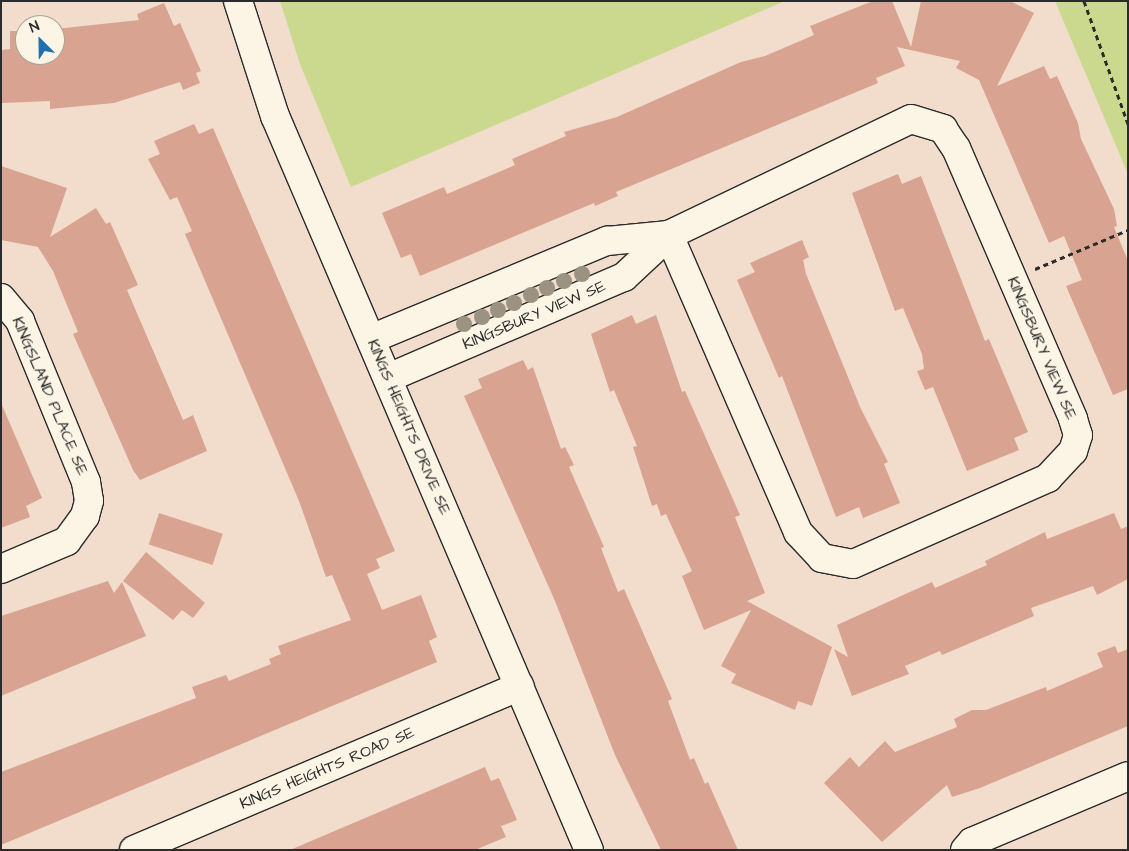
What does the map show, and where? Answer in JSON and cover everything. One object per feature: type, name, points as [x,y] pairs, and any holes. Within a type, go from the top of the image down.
[{"type":"street","name":"KINGS HEIGHTS DRIVE SE","points":[[238,1],[276,116],[589,850]]},
{"type":"street","name":"KINGSBURY VIEW SE","points":[[388,378],[624,277],[669,235],[911,119],[943,129],[956,148],[1014,278],[1073,419],[1078,435],[1073,451],[1048,478],[853,564],[837,563],[810,550],[798,532],[669,235]]},
{"type":"street","name":"KINGSBURY VIEW SE","points":[[371,339],[607,241],[669,235]]},
{"type":"street","name":"KINGSLAND PLACE SE","points":[[1,298],[20,321],[86,482],[89,501],[85,516],[67,542],[1,569]]},
{"type":"street","name":"KINGS HEIGHTS ROAD SE","points":[[134,850],[520,686]]},
{"type":"street","points":[[965,850],[972,842],[1128,776]]},
{"type":"path","points":[[1084,1],[1128,124]]},
{"type":"path","points":[[1014,278],[1128,230]]},
{"type":"green space","points":[[280,1],[785,1],[351,187],[300,64]]},
{"type":"green space","points":[[1055,1],[1128,1],[1128,174]]},
{"type":"building","points":[[873,1],[892,1],[911,47],[921,1],[1010,1],[1034,13],[997,86],[1044,66],[1050,79],[1057,76],[1078,123],[1081,139],[1114,209],[1117,226],[1114,227],[1128,261],[1128,389],[1113,395],[1066,286],[1082,280],[1064,236],[1049,243],[979,80],[956,68],[960,61],[897,47],[905,66],[876,78],[878,83],[616,192],[618,196],[595,206],[594,203],[420,276],[411,254],[401,258],[382,213],[444,187],[447,194],[515,165],[512,159],[566,136],[564,132],[617,117],[741,62],[765,56],[814,35],[810,26]]},
{"type":"building","points":[[164,3],[174,26],[180,23],[201,71],[196,73],[200,83],[183,90],[180,82],[114,103],[50,109],[50,101],[2,103],[1,50],[10,49],[10,31],[15,31],[15,65],[65,65],[65,28],[139,20],[137,14]]},
{"type":"building","points":[[194,124],[199,134],[213,128],[395,551],[376,559],[380,568],[367,574],[382,610],[421,595],[437,637],[429,641],[437,662],[1,845],[1,772],[196,698],[192,687],[226,675],[229,681],[271,664],[269,659],[281,654],[278,646],[351,620],[332,575],[326,577],[299,501],[185,234],[192,231],[177,197],[170,200],[148,159],[160,154],[154,141]]},
{"type":"building","points":[[1,166],[67,188],[50,237],[96,208],[106,224],[110,222],[138,285],[127,290],[183,420],[193,415],[207,451],[140,480],[133,470],[73,334],[78,332],[53,271],[38,247],[1,240]]},
{"type":"building","points":[[898,174],[902,184],[921,176],[985,341],[989,339],[1028,432],[1014,438],[1019,450],[967,471],[933,387],[925,390],[917,371],[924,369],[922,354],[903,308],[895,311],[852,193]]},
{"type":"building","points":[[802,240],[809,257],[803,260],[806,274],[861,409],[888,462],[884,464],[900,503],[863,518],[859,507],[836,517],[782,376],[779,378],[737,280],[755,272],[750,263]]},
{"type":"building","points":[[632,315],[636,324],[656,315],[682,392],[685,391],[740,515],[735,517],[765,593],[747,601],[832,647],[812,706],[798,701],[795,710],[731,683],[736,674],[721,666],[751,610],[704,630],[682,576],[692,571],[666,514],[661,516],[657,504],[652,506],[633,447],[637,446],[614,390],[610,392],[591,334]]},
{"type":"building","points":[[523,360],[528,370],[533,367],[561,449],[565,447],[574,465],[569,467],[604,547],[601,548],[618,592],[624,589],[672,699],[668,701],[690,760],[694,758],[705,784],[708,782],[738,850],[661,850],[615,755],[555,601],[464,396],[482,388],[478,379]]},
{"type":"building","points":[[1,403],[42,498],[26,506],[30,517],[1,528]]},
{"type":"building","points":[[159,513],[223,534],[213,565],[149,544]]},
{"type":"building","points":[[1114,513],[1121,529],[1128,526],[1128,579],[1097,595],[1093,586],[1031,608],[1034,616],[942,655],[940,651],[905,666],[909,674],[852,696],[834,649],[848,657],[837,625],[932,582],[935,588],[987,565],[985,561],[1045,532],[1047,539]]},
{"type":"building","points":[[146,552],[205,603],[193,618],[182,610],[173,620],[123,581]]},
{"type":"building","points":[[108,581],[114,593],[122,582],[146,636],[1,696],[1,616]]},
{"type":"building","points":[[1115,646],[1118,653],[1128,649],[1128,726],[980,788],[952,797],[947,785],[882,842],[824,783],[850,757],[859,767],[885,741],[895,752],[957,727],[954,719],[972,710],[986,710],[1046,687],[1047,691],[1103,667],[1097,653]]},
{"type":"building","points":[[485,767],[491,781],[499,778],[517,820],[501,826],[506,837],[475,850],[290,850]]}]
